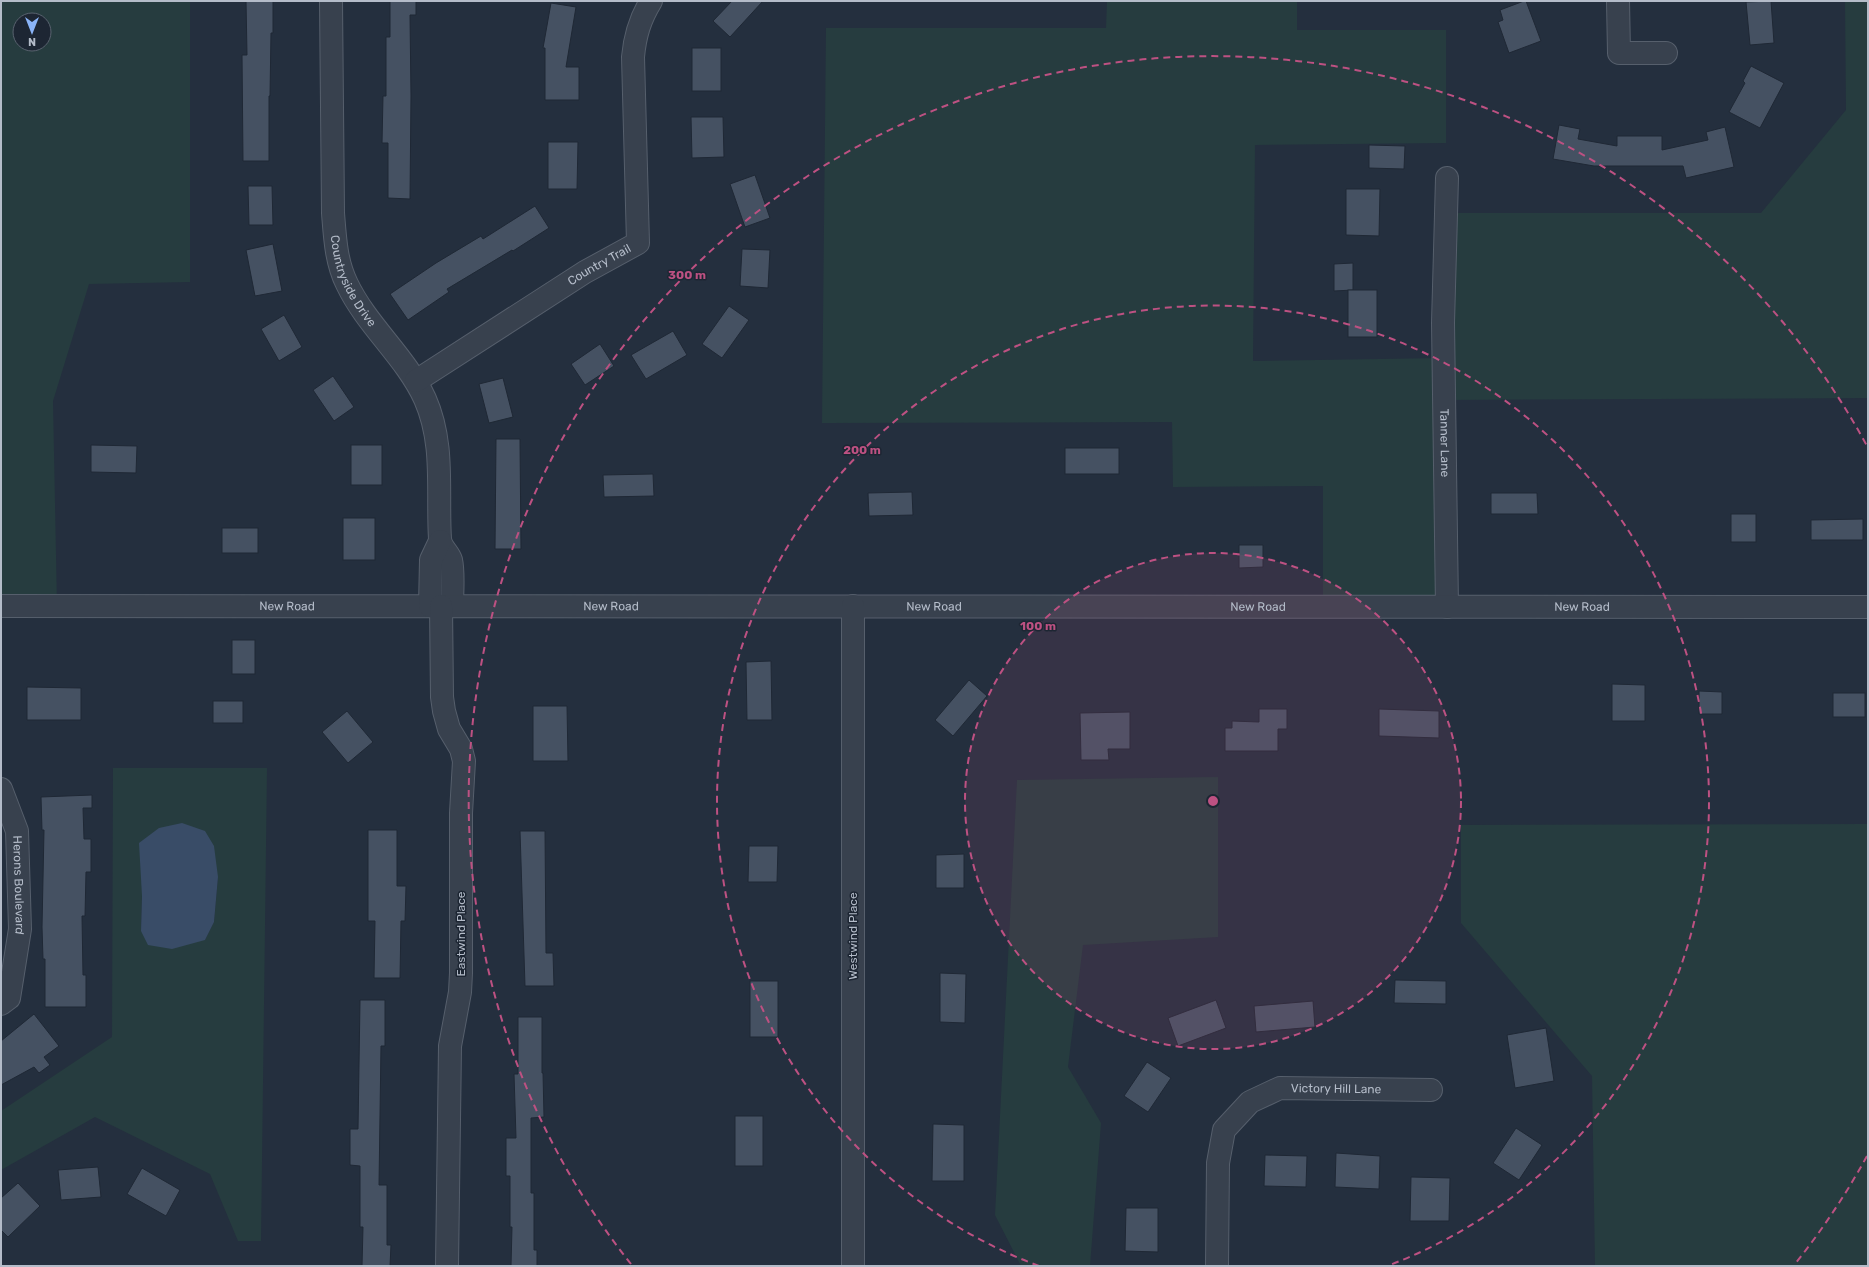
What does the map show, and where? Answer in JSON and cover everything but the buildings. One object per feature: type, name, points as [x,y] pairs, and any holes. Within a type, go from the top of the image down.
[{"type":"street","name":"Countryside Drive","points":[[331,1],[333,214],[335,245],[340,267],[347,284],[362,308],[416,381],[427,405],[436,436],[440,460],[440,541],[431,560],[441,606]]},
{"type":"street","name":"Country Trail","points":[[416,381],[585,272],[638,243],[633,57],[636,35],[642,16],[651,1]]},
{"type":"street","points":[[1618,1],[1619,53],[1666,53]]},
{"type":"street","name":"Tanner Lane","points":[[1447,178],[1444,279],[1444,480],[1447,607]]},
{"type":"street","name":"New Road","points":[[1,606],[1868,607]]},
{"type":"street","name":"Eastwind Place","points":[[441,606],[442,697],[444,711],[449,729],[461,749],[464,762],[461,813],[461,973],[460,992],[450,1046],[447,1266]]},
{"type":"street","name":"Westwind Place","points":[[853,606],[853,1266]]},
{"type":"street","name":"Herons Boulevard","points":[[1,789],[17,831],[20,929],[9,998],[1,1004]]},
{"type":"street","name":"Victory Hill Lane","points":[[1217,1266],[1218,1163],[1224,1130],[1250,1102],[1280,1088],[1431,1090]]},
{"type":"green space","points":[[1,1],[190,1],[190,282],[89,284],[53,401],[57,606],[1,606]]},
{"type":"green space","points":[[1107,1],[1297,1],[1297,30],[1446,30],[1446,143],[1255,145],[1253,361],[1443,358],[1446,213],[1761,213],[1846,110],[1845,1],[1868,1],[1868,398],[1444,400],[1447,607],[1323,607],[1323,486],[1173,487],[1172,422],[822,423],[826,28],[1106,28]]},
{"type":"green space","points":[[113,768],[267,768],[261,1241],[238,1241],[210,1174],[95,1117],[1,1170],[1,1111],[112,1037]],"holes":[[[218,877],[214,922],[205,940],[141,931],[142,896]]]},
{"type":"green space","points":[[1218,777],[1218,937],[1083,945],[1068,1067],[1101,1123],[1090,1266],[1021,1266],[995,1215],[1017,780]]},
{"type":"green space","points":[[1868,824],[1868,1266],[1595,1266],[1592,1076],[1461,923],[1461,825]]},
{"type":"water","points":[[182,823],[205,831],[214,846],[218,877],[214,922],[205,940],[172,949],[148,945],[141,931],[142,896],[139,843],[159,828]]}]
